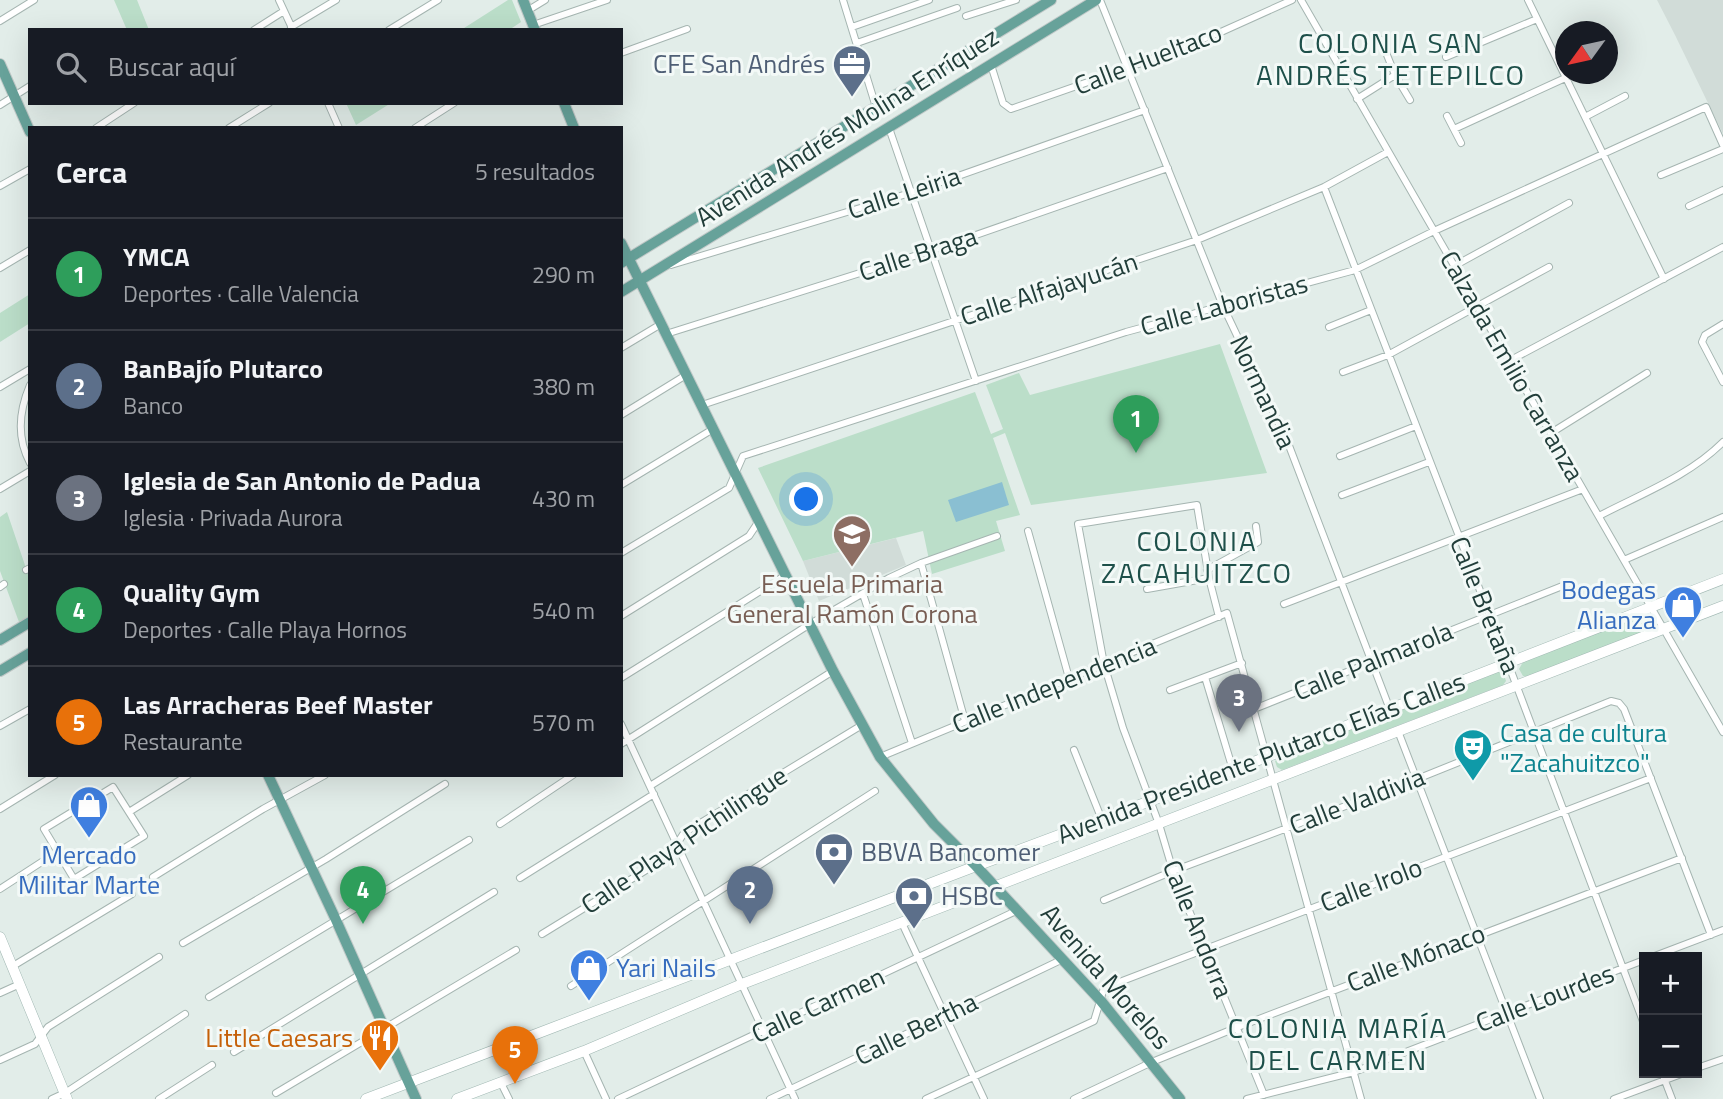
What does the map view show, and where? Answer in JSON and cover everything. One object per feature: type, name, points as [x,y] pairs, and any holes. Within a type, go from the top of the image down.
[{"type":"main road","name":"Avenida Andrés Molina Enríquez","points":[[625,261],[1051,0]]},
{"type":"main road","name":"Avenida Andrés Molina Enríquez","points":[[623,291],[1098,0]]},
{"type":"main road","points":[[525,5],[534,27]]},
{"type":"main road","points":[[0,64],[28,127]]},
{"type":"main road","points":[[565,105],[573,126]]},
{"type":"main road","name":"Avenida Morelos","points":[[625,261],[663,329],[833,671],[880,757],[934,824],[1101,1001],[1180,1099]]},
{"type":"main road","name":"Avenida Presidente Plutarco Elías Calles","points":[[366,1099],[1233,770],[1723,579]]},
{"type":"main road","name":"Avenida Presidente Plutarco Elías Calles","points":[[457,1099],[584,1051],[742,984],[1723,606]]},
{"type":"main road","points":[[0,640],[28,623]]},
{"type":"main road","points":[[0,671],[28,654]]},
{"type":"main road","points":[[269,777],[416,1099]]},
{"type":"main road","points":[[0,937],[66,1096]]},
{"type":"street","points":[[0,21],[34,0]]},
{"type":"street","points":[[278,0],[292,28],[336,0]]},
{"type":"street","points":[[392,28],[438,0]]},
{"type":"street","points":[[525,5],[545,0]]},
{"type":"street","points":[[534,27],[607,0]]},
{"type":"street","points":[[843,0],[876,107]]},
{"type":"street","points":[[852,27],[929,0]]},
{"type":"street","points":[[966,16],[1016,0]]},
{"type":"street","name":"Normandia","points":[[1098,0],[1223,306],[1288,443],[1389,708]]},
{"type":"street","name":"Calle Hueltaco","points":[[991,65],[1003,103],[1011,108],[1128,68],[1221,32],[1292,0]]},
{"type":"street","name":"Calzada Emilio Carranza","points":[[1301,0],[1723,732]]},
{"type":"street","points":[[1528,0],[1555,56]]},
{"type":"street","points":[[857,43],[957,8]]},
{"type":"street","points":[[257,28],[284,12]]},
{"type":"street","points":[[1446,57],[1537,19]]},
{"type":"street","points":[[623,51],[687,29]]},
{"type":"street","points":[[1381,40],[1395,75],[1409,100]]},
{"type":"street","points":[[1357,99],[1395,75]]},
{"type":"street","points":[[1454,130],[1555,83]]},
{"type":"street","points":[[1569,84],[1664,279]]},
{"type":"street","points":[[0,105],[28,87]]},
{"type":"street","points":[[1585,117],[1625,96]]},
{"type":"street","points":[[99,126],[131,105]]},
{"type":"street","points":[[232,126],[266,105]]},
{"type":"street","points":[[329,105],[338,126]]},
{"type":"street","points":[[418,126],[451,105]]},
{"type":"street","name":"Calle Laboristas","points":[[623,553],[729,488],[743,456],[1126,332],[1355,270],[1434,230],[1706,107],[1723,147]]},
{"type":"street","name":"Calle Leiria","points":[[660,269],[910,193],[1145,110]]},
{"type":"street","points":[[1447,116],[1461,143]]},
{"type":"street","points":[[889,128],[976,381]]},
{"type":"street","points":[[1661,175],[1723,147]]},
{"type":"street","name":"Calle Alfajayucán","points":[[702,405],[1197,240],[1324,187],[1388,152]]},
{"type":"street","name":"Calle Braga","points":[[623,347],[663,329],[930,251],[1168,168]]},
{"type":"street","points":[[0,186],[28,170]]},
{"type":"street","name":"Calle Bretaña","points":[[1324,187],[1517,685],[1641,1015]]},
{"type":"street","points":[[1689,206],[1723,190]]},
{"type":"street","points":[[1454,266],[1569,203]]},
{"type":"street","points":[[1509,361],[1723,247]]},
{"type":"street","points":[[0,268],[28,251]]},
{"type":"street","points":[[1343,372],[1388,355],[1549,267]]},
{"type":"street","points":[[1329,327],[1371,310]]},
{"type":"street","points":[[1723,324],[1705,335],[1702,342],[1723,382]]},
{"type":"street","points":[[0,387],[28,370]]},
{"type":"street","points":[[1551,433],[1647,373]]},
{"type":"street","points":[[623,414],[686,375]]},
{"type":"street","points":[[28,389],[20,420],[20,437],[28,458]]},
{"type":"street","points":[[1340,456],[1416,426]]},
{"type":"street","points":[[623,484],[713,429]]},
{"type":"street","points":[[1599,516],[1682,474],[1723,442]]},
{"type":"street","points":[[1342,495],[1429,462]]},
{"type":"street","points":[[0,489],[28,472]]},
{"type":"street","points":[[1284,604],[1583,489]]},
{"type":"street","name":"Calle Andorra","points":[[1207,569],[1197,505],[1078,524],[1104,664],[1123,728],[1159,824],[1173,871],[1264,1095]]},
{"type":"street","points":[[1624,560],[1723,517]]},
{"type":"street","points":[[623,615],[749,536],[759,522]]},
{"type":"street","points":[[1219,617],[1207,569],[1258,542],[1256,526]]},
{"type":"street","points":[[1027,531],[1069,678]]},
{"type":"street","points":[[623,743],[810,624],[863,594],[920,563],[997,536]]},
{"type":"street","points":[[920,563],[965,721]]},
{"type":"street","points":[[623,677],[786,575]]},
{"type":"street","points":[[1147,589],[1209,578]]},
{"type":"street","name":"Calle Palmarola","points":[[1254,709],[1570,583]]},
{"type":"street","points":[[863,594],[912,743]]},
{"type":"street","name":"Calle Independencia","points":[[880,757],[1227,613],[1242,663]]},
{"type":"street","points":[[1170,690],[1242,663],[1361,1099]]},
{"type":"street","points":[[650,786],[833,671]]},
{"type":"street","points":[[1205,677],[1233,770]]},
{"type":"street","name":"Calle Valdivia","points":[[1104,900],[1611,701],[1619,703],[1624,709],[1651,778]]},
{"type":"street","points":[[0,726],[28,710]]},
{"type":"street","name":"Calle Playa Pichilingue","points":[[542,934],[669,856],[684,833],[862,725]]},
{"type":"street","points":[[623,728],[795,1099]]},
{"type":"street","points":[[1398,731],[1540,1099]]},
{"type":"street","points":[[1074,750],[1102,820]]},
{"type":"street","points":[[0,809],[52,777]]},
{"type":"street","points":[[129,812],[185,777]]},
{"type":"street","points":[[153,877],[322,777]]},
{"type":"street","points":[[500,824],[570,777]]},
{"type":"street","points":[[1651,778],[1711,934]]},
{"type":"street","name":"Calle Irolo","points":[[1101,1001],[1104,988],[1651,778]]},
{"type":"street","points":[[183,943],[445,784]]},
{"type":"street","points":[[113,786],[144,836],[74,879],[57,852],[44,829],[113,786]]},
{"type":"street","points":[[571,985],[875,791]]},
{"type":"street","points":[[520,878],[654,794]]},
{"type":"street","points":[[209,997],[469,840]]},
{"type":"street","points":[[0,889],[57,852]]},
{"type":"street","name":"Calle Mónaco","points":[[1074,1099],[1152,1062],[1330,990],[1682,858]]},
{"type":"street","points":[[234,1052],[494,892]]},
{"type":"street","points":[[13,966],[132,894]]},
{"type":"street","name":"Calle Carmen","points":[[618,1099],[1018,910]]},
{"type":"street","points":[[902,922],[984,1099]]},
{"type":"street","points":[[1665,952],[1723,930]]},
{"type":"street","points":[[276,1093],[516,950]]},
{"type":"street","points":[[0,1059],[35,1044],[48,1027],[159,957]]},
{"type":"street","name":"Calle Bertha","points":[[770,1099],[1063,959]]},
{"type":"street","name":"Calle Lourdes","points":[[1247,1099],[1354,1072],[1639,962]]},
{"type":"street","points":[[0,993],[20,984]]},
{"type":"street","points":[[926,1099],[1094,1021],[1101,1001]]},
{"type":"street","points":[[52,1099],[66,1096],[185,1014]]},
{"type":"street","points":[[584,1051],[606,1099]]},
{"type":"street","points":[[1702,1067],[1723,1059]]},
{"type":"street","points":[[159,1099],[212,1065]]},
{"type":"street","points":[[1614,1099],[1660,1078]]},
{"type":"street","points":[[1665,1078],[1672,1099]]},
{"type":"street","points":[[501,1083],[509,1099]]},
{"type":"shaded area","points":[[1657,0],[1723,0],[1723,134],[1675,35]]},
{"type":"shaded area","name":"Escuela Primaria General Ramón Corona","points":[[896,538],[906,565],[819,601],[803,561]]},
{"type":"green space","points":[[114,0],[137,0],[148,28],[126,28]]},
{"type":"green space","points":[[508,0],[512,0],[521,22],[512,28],[464,28]]},
{"type":"green space","points":[[347,105],[388,105],[356,125]]},
{"type":"green space","points":[[28,295],[28,324],[0,342],[0,313]]},
{"type":"green space","points":[[1220,344],[1267,473],[1031,505],[1005,433],[993,438],[1020,515],[996,521],[1005,551],[932,574],[923,531],[803,561],[758,468],[975,392],[991,434],[1003,429],[986,385],[1019,373],[1030,395]]},
{"type":"green space","points":[[7,512],[28,574],[28,617],[19,622],[0,571],[0,517]]},
{"type":"green space","points":[[1641,616],[1650,617],[1652,625],[1641,633],[1530,676],[1523,676],[1519,669],[1523,662],[1536,656]]},
{"type":"green space","points":[[1498,671],[1503,672],[1506,681],[1503,685],[1282,770],[1277,767],[1275,761],[1283,755]]},
{"type":"water","points":[[1002,482],[1009,505],[956,522],[948,500]]},
{"type":"place","name":"CFE San Andrés","points":[[852,98]]},
{"type":"place","name":"YMCA","points":[[1136,453]]},
{"type":"place","name":"Escuela Primaria General Ramón Corona","points":[[852,568]]},
{"type":"place","name":"Bodegas Alianza","points":[[1683,639]]},
{"type":"place","name":"Iglesia de San Antonio de Padua","points":[[1239,732]]},
{"type":"place","name":"Casa de cultura \"Zacahuitzco\"","points":[[1473,782]]},
{"type":"place","name":"Mercado Militar Marte","points":[[89,839]]},
{"type":"place","name":"BBVA Bancomer","points":[[834,886]]},
{"type":"place","name":"Quality Gym","points":[[363,924]]},
{"type":"place","name":"BanBajío Plutarco","points":[[750,924]]},
{"type":"place","name":"HSBC","points":[[914,930]]},
{"type":"place","name":"Yari Nails","points":[[589,1002]]},
{"type":"place","name":"Little Caesars","points":[[380,1072]]},
{"type":"place","name":"Las Arracheras Beef Master","points":[[515,1084]]},
{"type":"district","name":"COLONIA SAN ANDRÉS TETEPILCO","points":[[1391,59]]},
{"type":"district","name":"COLONIA ZACAHUITZCO","points":[[1197,557]]},
{"type":"district","name":"COLONIA MARÍA DEL CARMEN","points":[[1338,1044]]}]
